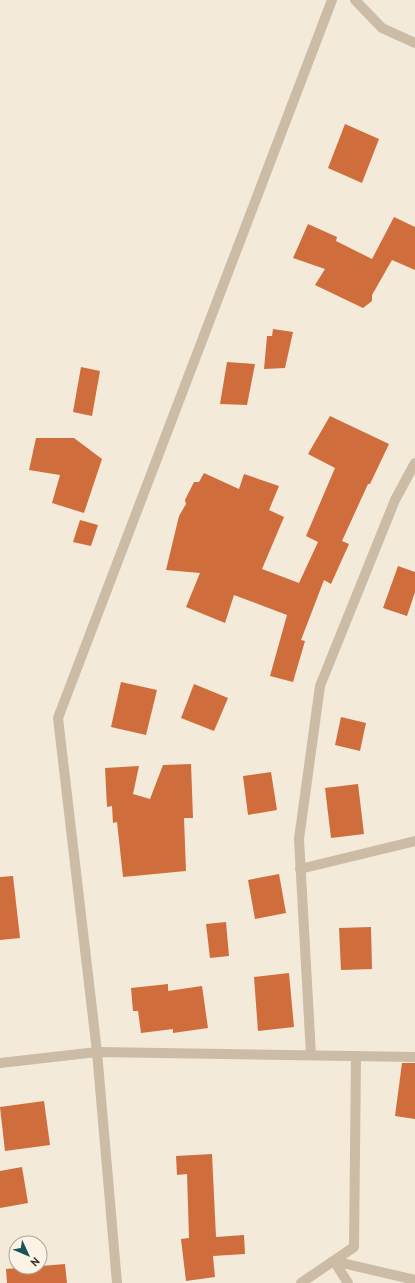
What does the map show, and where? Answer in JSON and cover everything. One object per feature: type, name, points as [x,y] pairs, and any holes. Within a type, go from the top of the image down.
[{"type":"street","points":[[117,1283],[98,1052],[58,718],[332,0]]},
{"type":"street","points":[[356,0],[382,28],[415,43]]},
{"type":"street","points":[[311,1055],[299,839],[320,686],[395,500],[415,463]]},
{"type":"street","points":[[300,869],[415,841]]},
{"type":"street","points":[[0,1063],[98,1052],[415,1057]]},
{"type":"street","points":[[301,1283],[354,1248],[356,1056]]},
{"type":"street","points":[[334,1261],[415,1280]]},
{"type":"street","points":[[334,1261],[348,1283]]},
{"type":"building","points":[[345,124],[379,139],[362,183],[328,168]]},
{"type":"building","points":[[394,217],[415,227],[415,270],[392,260],[372,295],[372,301],[363,308],[315,285],[325,269],[293,258],[308,224],[337,237],[336,241],[372,259]]},
{"type":"building","points":[[273,329],[293,332],[285,368],[264,369],[267,336],[272,336]]},
{"type":"building","points":[[227,362],[255,364],[247,405],[220,404]]},
{"type":"building","points":[[81,367],[100,371],[92,416],[73,412]]},
{"type":"building","points":[[330,416],[389,444],[370,484],[368,484],[342,541],[349,544],[331,584],[324,580],[301,640],[305,641],[293,682],[270,676],[287,615],[234,595],[225,623],[186,607],[200,573],[166,570],[179,516],[186,504],[185,500],[194,482],[199,482],[204,473],[239,489],[244,474],[279,486],[269,510],[284,517],[262,569],[299,583],[318,542],[306,536],[335,468],[308,454]]},
{"type":"building","points":[[36,438],[74,438],[102,459],[84,513],[52,503],[60,475],[29,470]]},
{"type":"building","points":[[80,520],[98,525],[91,546],[73,542]]},
{"type":"building","points":[[398,566],[415,572],[415,592],[407,616],[383,608]]},
{"type":"building","points":[[121,682],[157,690],[146,735],[111,727]]},
{"type":"building","points":[[194,684],[228,698],[214,731],[181,718]]},
{"type":"building","points":[[341,717],[366,723],[360,751],[335,745]]},
{"type":"building","points":[[191,764],[193,818],[184,818],[186,871],[123,877],[117,822],[113,823],[112,806],[107,807],[105,768],[139,766],[133,794],[150,799],[163,765]]},
{"type":"building","points":[[271,772],[277,810],[248,815],[243,776]]},
{"type":"building","points":[[358,784],[364,834],[331,838],[325,788]]},
{"type":"building","points":[[279,874],[286,913],[255,919],[248,880]]},
{"type":"building","points":[[13,876],[20,938],[0,940],[0,877]]},
{"type":"building","points":[[226,922],[229,956],[210,958],[206,924]]},
{"type":"building","points":[[371,927],[372,969],[341,970],[339,928]]},
{"type":"building","points":[[289,973],[294,1027],[258,1031],[254,977]]},
{"type":"building","points":[[168,984],[168,991],[202,986],[208,1028],[173,1033],[173,1029],[141,1033],[138,1011],[133,1011],[131,988]]},
{"type":"building","points":[[402,1063],[415,1063],[415,1119],[395,1116]]},
{"type":"building","points":[[44,1101],[50,1145],[5,1151],[0,1107]]},
{"type":"building","points":[[212,1154],[216,1237],[244,1235],[245,1254],[213,1256],[215,1277],[186,1281],[181,1239],[189,1238],[187,1174],[177,1175],[176,1156]]},
{"type":"building","points":[[22,1167],[28,1203],[0,1208],[0,1171]]},
{"type":"building","points":[[65,1264],[67,1283],[7,1283],[6,1269],[8,1269],[8,1275],[48,1275],[48,1265]]}]
